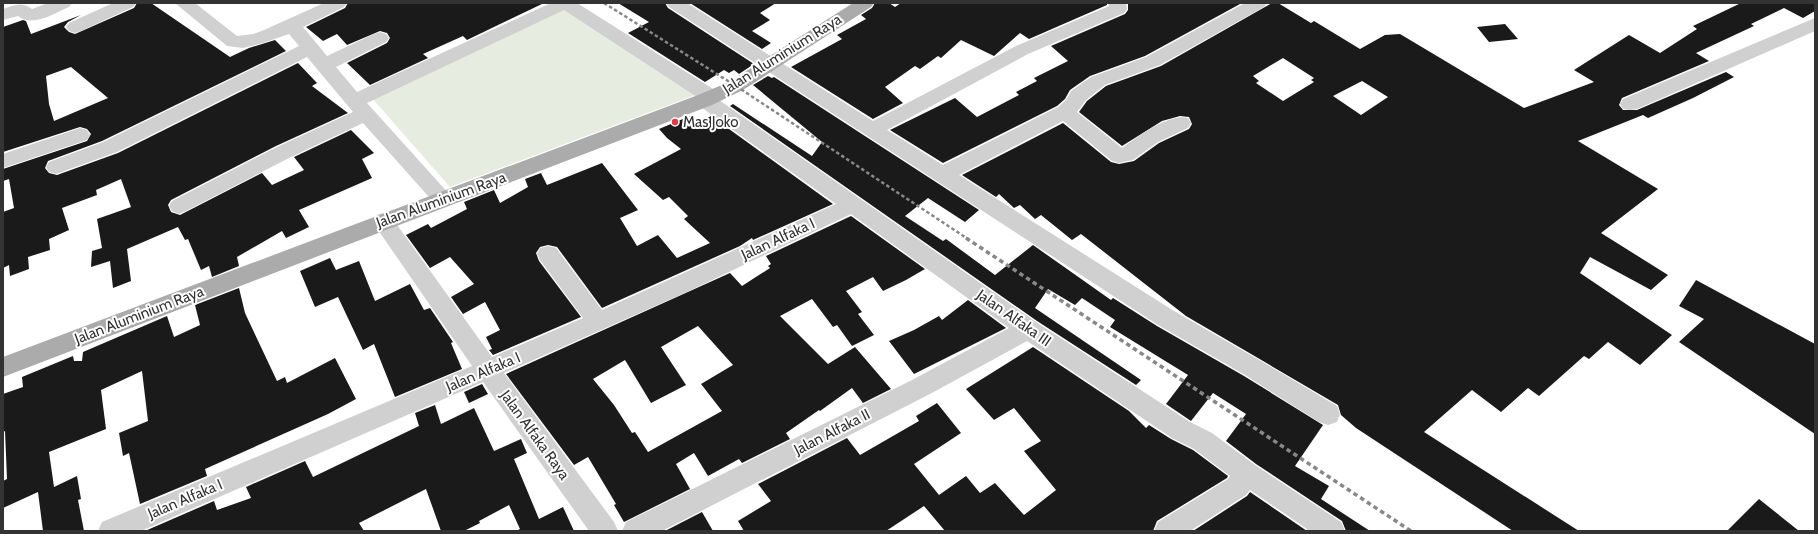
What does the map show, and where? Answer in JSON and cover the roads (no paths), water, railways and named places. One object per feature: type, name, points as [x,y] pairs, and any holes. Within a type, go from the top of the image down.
[{"type":"main road","name":"Jalan Aluminium Raya","points":[[3,367],[708,98],[736,86],[865,3]]},
{"type":"street","points":[[3,14],[21,9],[28,15],[32,16],[63,3]]},
{"type":"street","points":[[75,27],[127,3]]},
{"type":"street","points":[[184,3],[233,42],[245,42],[291,26],[338,3]]},
{"type":"street","points":[[179,206],[284,152],[360,107],[565,3]]},
{"type":"street","name":"Jalan Alfaka III","points":[[565,3],[659,62],[852,205],[1028,329],[1180,430],[1203,441],[1246,473],[1332,531]]},
{"type":"street","points":[[675,3],[1166,318],[1253,368],[1328,414]]},
{"type":"street","points":[[873,129],[1022,50],[1118,9],[1117,3]]},
{"type":"street","points":[[943,174],[1065,112],[1074,104],[1078,96],[1098,81],[1153,61],[1258,3]]},
{"type":"street","points":[[1630,104],[1815,24]]},
{"type":"street","points":[[291,26],[360,107],[443,200]]},
{"type":"street","points":[[324,65],[380,38]]},
{"type":"street","points":[[56,167],[115,145],[310,48]]},
{"type":"street","points":[[1065,112],[1119,156],[1126,155],[1150,137],[1181,123]]},
{"type":"street","points":[[3,161],[80,135]]},
{"type":"street","name":"Jalan Alfaka I","points":[[110,531],[598,322],[682,285],[852,205]]},
{"type":"street","name":"Jalan Alfaka Raya","points":[[383,221],[488,370],[605,531]]},
{"type":"street","points":[[548,254],[598,322]]},
{"type":"street","name":"Jalan Alfaka II","points":[[635,531],[921,387],[1028,329]]},
{"type":"street","points":[[1167,531],[1237,487],[1246,473]]},
{"type":"railway","points":[[604,3],[736,86],[968,239]]},
{"type":"railway","points":[[966,238],[1411,531]]},
{"type":"place","name":"Mas Joko","points":[[675,122]]}]
